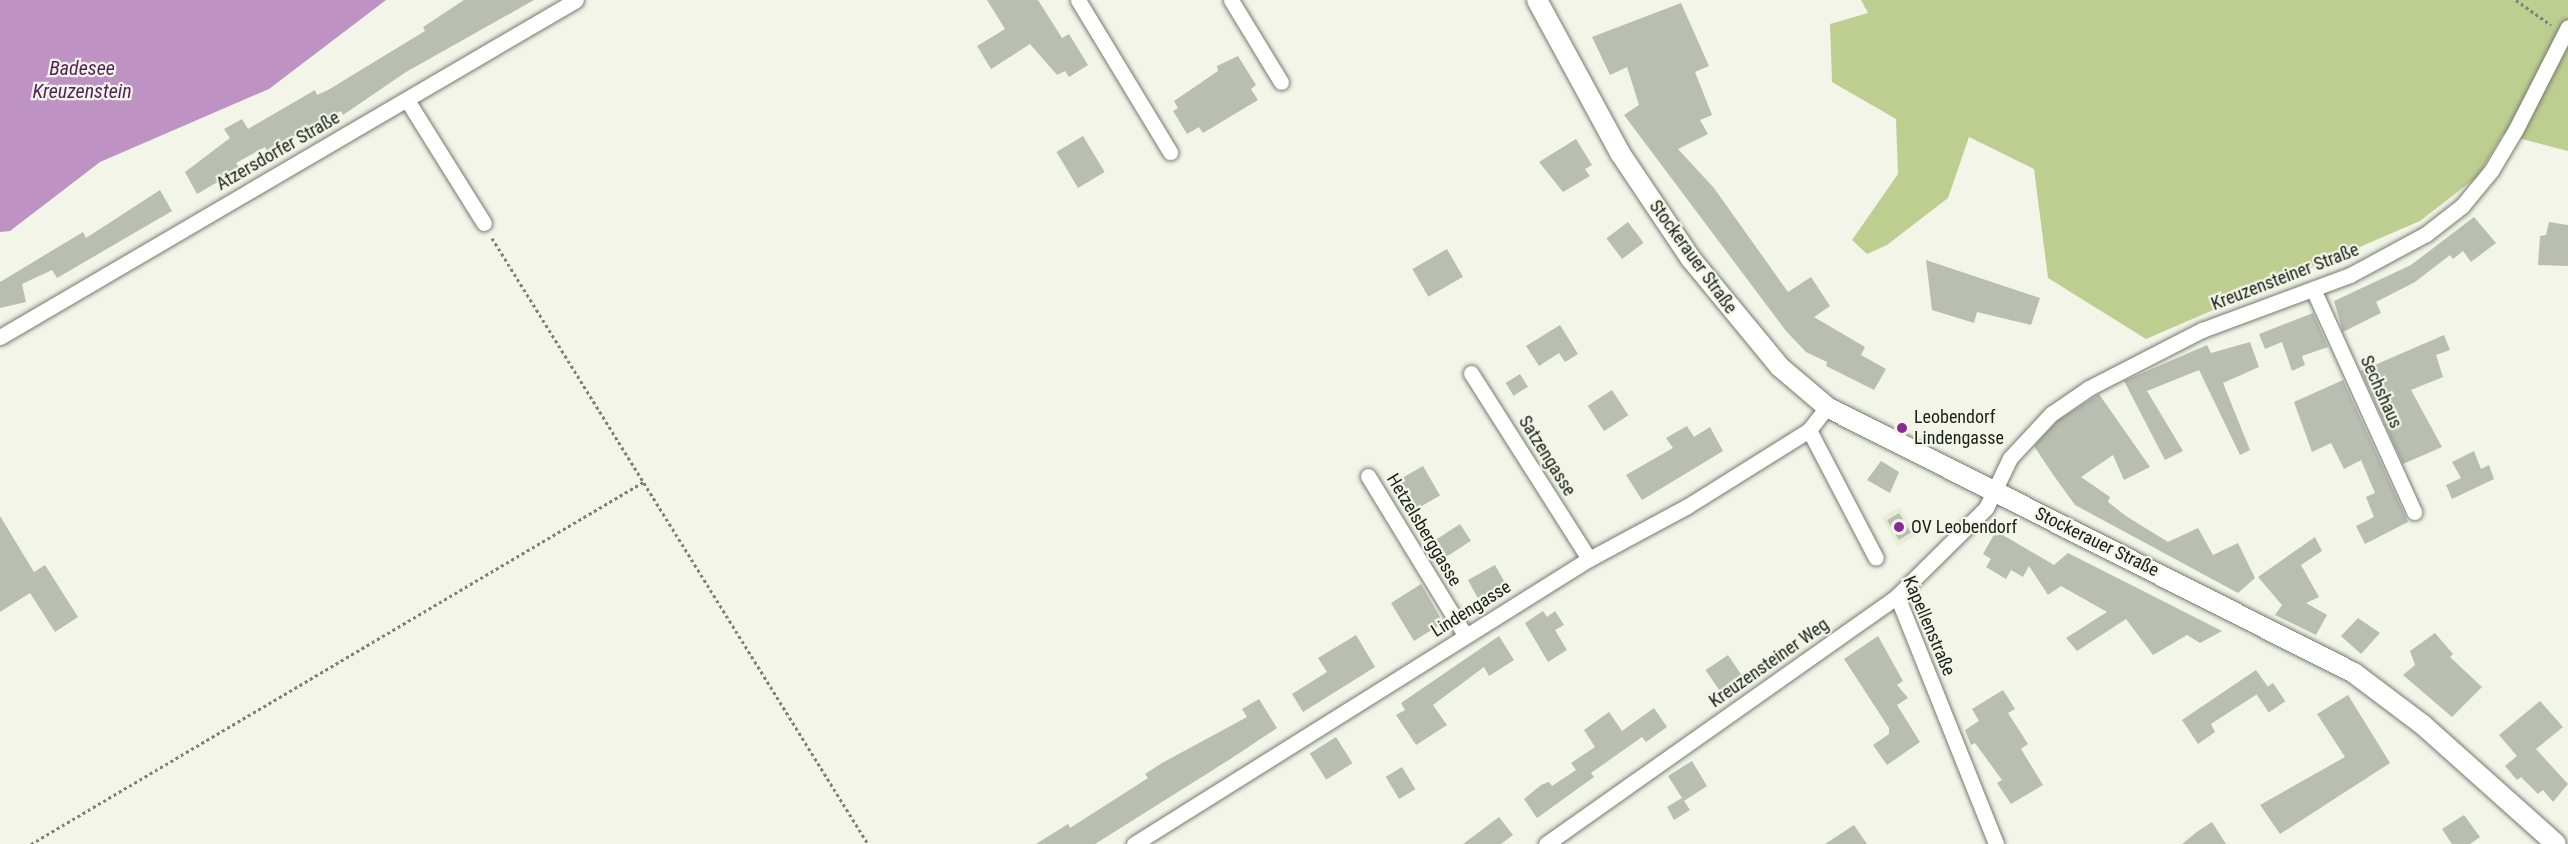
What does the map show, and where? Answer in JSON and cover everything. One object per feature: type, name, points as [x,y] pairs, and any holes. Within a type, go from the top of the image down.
[{"type":"street","name":"Atzersdorfer Straße","points":[[0,337],[576,0]]},
{"type":"street","points":[[1078,0],[1170,152]]},
{"type":"street","points":[[1231,0],[1281,82]]},
{"type":"street","name":"Stockerauer Straße","points":[[1537,0],[1620,153],[1691,259],[1780,367],[1827,407],[2354,674],[2423,725],[2556,844]]},
{"type":"street","name":"Kreuzensteiner Straße","points":[[1994,491],[2025,438],[2089,388],[2202,330],[2350,275],[2426,234],[2462,206],[2491,171],[2516,129],[2565,30]]},
{"type":"street","points":[[407,100],[484,223]]},
{"type":"street","name":"Sechshaus","points":[[2313,289],[2414,512]]},
{"type":"street","name":"Satzengasse","points":[[1471,373],[1589,559]]},
{"type":"street","name":"Lindengasse","points":[[1134,844],[1465,635],[1589,559],[1686,507],[1809,430],[1827,407]]},
{"type":"street","points":[[1809,430],[1876,558]]},
{"type":"street","name":"Hetzelsberggasse","points":[[1368,476],[1465,635]]},
{"type":"street","name":"Kreuzensteiner Weg","points":[[1546,844],[1897,596],[1986,508],[1994,491]]},
{"type":"street","name":"Kapellenstraße","points":[[1897,596],[1996,844]]},
{"type":"path","points":[[2516,0],[2565,30]]},
{"type":"path","points":[[484,223],[868,844]]},
{"type":"path","points":[[31,844],[645,481]]},
{"type":"shaded area","points":[[1900,507],[1916,536],[1898,546],[1882,517]]},
{"type":"green space","points":[[1861,0],[2568,0],[2568,151],[2503,134],[2478,176],[2420,221],[2146,339],[2048,278],[2034,169],[1969,137],[1948,198],[1887,245],[1867,254],[1852,240],[1898,174],[1896,119],[1832,82],[1830,24],[1868,13]]},
{"type":"water","name":"Badesee Kreuzenstein","points":[[0,0],[386,0],[269,89],[100,162],[10,231],[0,232]]},
{"type":"building","points":[[464,0],[534,0],[406,72],[343,115],[341,111],[267,151],[265,147],[236,163],[240,169],[197,194],[185,172],[230,138],[224,129],[242,119],[248,129],[315,90],[317,95],[328,90],[425,31],[423,27]]},
{"type":"building","points":[[987,0],[1038,0],[1062,38],[1069,34],[1088,65],[1069,77],[1065,71],[1057,75],[1030,44],[991,69],[977,46],[1005,29]]},
{"type":"building","points":[[1681,3],[1709,66],[1695,72],[1712,115],[1700,120],[1708,134],[1678,149],[1714,188],[1788,292],[1811,277],[1830,306],[1814,317],[1865,347],[1861,355],[1886,369],[1874,390],[1826,366],[1827,362],[1806,352],[1786,331],[1624,115],[1639,105],[1627,67],[1610,75],[1592,37]]},
{"type":"building","points":[[1238,56],[1256,85],[1251,89],[1258,100],[1203,133],[1199,127],[1187,134],[1173,111],[1178,108],[1174,101],[1218,71],[1217,66]]},
{"type":"building","points":[[1083,136],[1105,172],[1078,188],[1056,152]]},
{"type":"building","points":[[1576,139],[1592,165],[1585,169],[1590,176],[1563,192],[1539,162]]},
{"type":"building","points":[[160,190],[172,211],[57,278],[52,270],[22,284],[26,302],[0,308],[0,282],[83,232],[86,238]]},
{"type":"building","points":[[2474,217],[2496,243],[2471,262],[2463,251],[2453,259],[2450,255],[2415,282],[2376,302],[2381,313],[2343,332],[2334,301],[2411,265]]},
{"type":"building","points":[[1628,222],[1644,243],[1622,259],[1606,238]]},
{"type":"building","points":[[2549,222],[2568,225],[2568,266],[2538,265],[2540,236],[2546,235]]},
{"type":"building","points":[[1447,249],[1463,277],[1428,297],[1412,269]]},
{"type":"building","points":[[1926,260],[2040,298],[2031,325],[1977,312],[1974,323],[1932,310]]},
{"type":"building","points":[[2313,313],[2328,347],[2302,356],[2305,365],[2292,371],[2282,342],[2265,349],[2259,334]]},
{"type":"building","points":[[1560,325],[1578,354],[1565,362],[1559,353],[1539,366],[1526,346]]},
{"type":"building","points":[[2444,335],[2450,350],[2436,355],[2443,377],[2411,390],[2442,447],[2403,464],[2361,371]]},
{"type":"building","points":[[2250,342],[2259,367],[2223,383],[2250,450],[2240,455],[2199,370],[2147,391],[2183,451],[2165,460],[2124,381],[2207,345],[2211,353]]},
{"type":"building","points":[[1520,374],[1528,387],[1514,396],[1506,383]]},
{"type":"building","points":[[2343,380],[2408,522],[2365,544],[2356,526],[2374,517],[2366,497],[2375,493],[2361,460],[2344,469],[2331,443],[2312,452],[2294,402]]},
{"type":"building","points":[[1612,390],[1628,415],[1604,431],[1588,406]]},
{"type":"building","points":[[2099,394],[2150,467],[2124,480],[2113,455],[2081,477],[2110,497],[2108,502],[2126,516],[2168,542],[2198,528],[2213,555],[2238,543],[2255,578],[2238,593],[2075,505],[2054,476],[2034,446],[2057,421]]},
{"type":"building","points":[[1687,426],[1694,437],[1710,427],[1723,451],[1642,500],[1626,475],[1673,448],[1666,438]]},
{"type":"building","points":[[2474,451],[2481,469],[2489,465],[2494,479],[2452,499],[2446,485],[2461,478],[2452,462]]},
{"type":"building","points":[[1881,461],[1899,472],[1890,493],[1867,480]]},
{"type":"building","points":[[1423,466],[1440,495],[1413,511],[1396,482]]},
{"type":"building","name":"OV Leobendorf","points":[[1899,513],[1911,533],[1899,540],[1887,520]]},
{"type":"building","points":[[0,516],[34,572],[45,565],[78,617],[55,632],[30,593],[0,612]]},
{"type":"building","points":[[1460,524],[1471,541],[1445,558],[1434,541]]},
{"type":"building","points":[[1996,531],[2054,565],[2068,553],[2222,631],[2200,643],[2187,635],[2153,655],[2126,619],[2077,651],[2066,638],[2107,612],[2061,586],[2048,595],[2029,566],[2023,577],[2011,570],[2006,579],[1986,567],[1991,559],[1983,554]]},
{"type":"building","points":[[2315,537],[2322,551],[2301,565],[2319,597],[2306,603],[2327,615],[2316,635],[2275,615],[2282,605],[2258,577]]},
{"type":"building","points":[[1495,565],[1505,583],[1478,598],[1468,580]]},
{"type":"building","points":[[1421,584],[1440,617],[1434,620],[1438,626],[1414,641],[1391,603]]},
{"type":"building","points":[[1543,611],[1547,617],[1555,611],[1564,625],[1555,630],[1567,650],[1548,662],[1525,623]]},
{"type":"building","points":[[2358,618],[2380,633],[2361,654],[2341,636]]},
{"type":"building","points":[[2435,633],[2453,654],[2450,657],[2482,687],[2452,717],[2403,675],[2415,665],[2410,651]]},
{"type":"building","points":[[1356,635],[1375,667],[1303,712],[1292,694],[1327,672],[1318,658]]},
{"type":"building","points":[[1499,636],[1514,660],[1489,676],[1484,667],[1433,705],[1447,725],[1416,745],[1396,715],[1405,710],[1401,703]]},
{"type":"building","points":[[1878,636],[1903,681],[1897,685],[1908,698],[1897,705],[1920,742],[1887,765],[1873,745],[1889,734],[1889,728],[1844,659]]},
{"type":"building","points":[[1728,655],[1742,676],[1720,691],[1706,670]]},
{"type":"building","points":[[2256,670],[2268,687],[2211,724],[2215,732],[2198,744],[2182,720]]},
{"type":"building","points":[[2273,683],[2285,701],[2269,712],[2256,694]]},
{"type":"building","points":[[2003,690],[2015,709],[2008,713],[2028,744],[2021,749],[2043,785],[2011,804],[1997,783],[2002,780],[1975,743],[1971,745],[1965,730],[1979,721],[1972,709]]},
{"type":"building","points":[[2348,695],[2390,763],[2280,834],[2260,805],[2345,757],[2317,714]]},
{"type":"building","points":[[1259,699],[1277,728],[1232,758],[1095,844],[1036,844],[1068,824],[1070,828],[1148,778],[1145,774],[1162,763],[1247,717],[1242,709]]},
{"type":"building","points":[[2540,701],[2563,727],[2536,749],[2568,784],[2553,802],[2543,790],[2538,794],[2521,777],[2517,780],[2505,766],[2517,756],[2499,735]]},
{"type":"building","points":[[1654,708],[1667,727],[1646,742],[1642,737],[1591,773],[1594,777],[1537,818],[1524,799],[1541,785],[1549,782],[1552,786],[1576,770],[1571,763],[1595,747],[1584,730],[1609,712],[1622,731]]},
{"type":"building","points":[[1336,737],[1352,763],[1326,780],[1310,753]]},
{"type":"building","points":[[1692,761],[1707,786],[1684,801],[1690,810],[1674,820],[1667,807],[1682,798],[1668,776]]},
{"type":"building","points":[[1402,767],[1415,789],[1399,799],[1386,777]]},
{"type":"building","points":[[2464,815],[2480,837],[2470,844],[2452,844],[2442,829]]},
{"type":"building","points":[[1499,817],[1513,835],[1501,844],[1463,844]]},
{"type":"building","points":[[2212,822],[2226,844],[2182,844],[2198,831]]},
{"type":"building","points":[[1854,825],[1867,844],[1825,844]]},
{"type":"place","name":"Leobendorf Lindengasse","points":[[1902,428]]},
{"type":"place","name":"OV Leobendorf","points":[[1899,527]]}]
